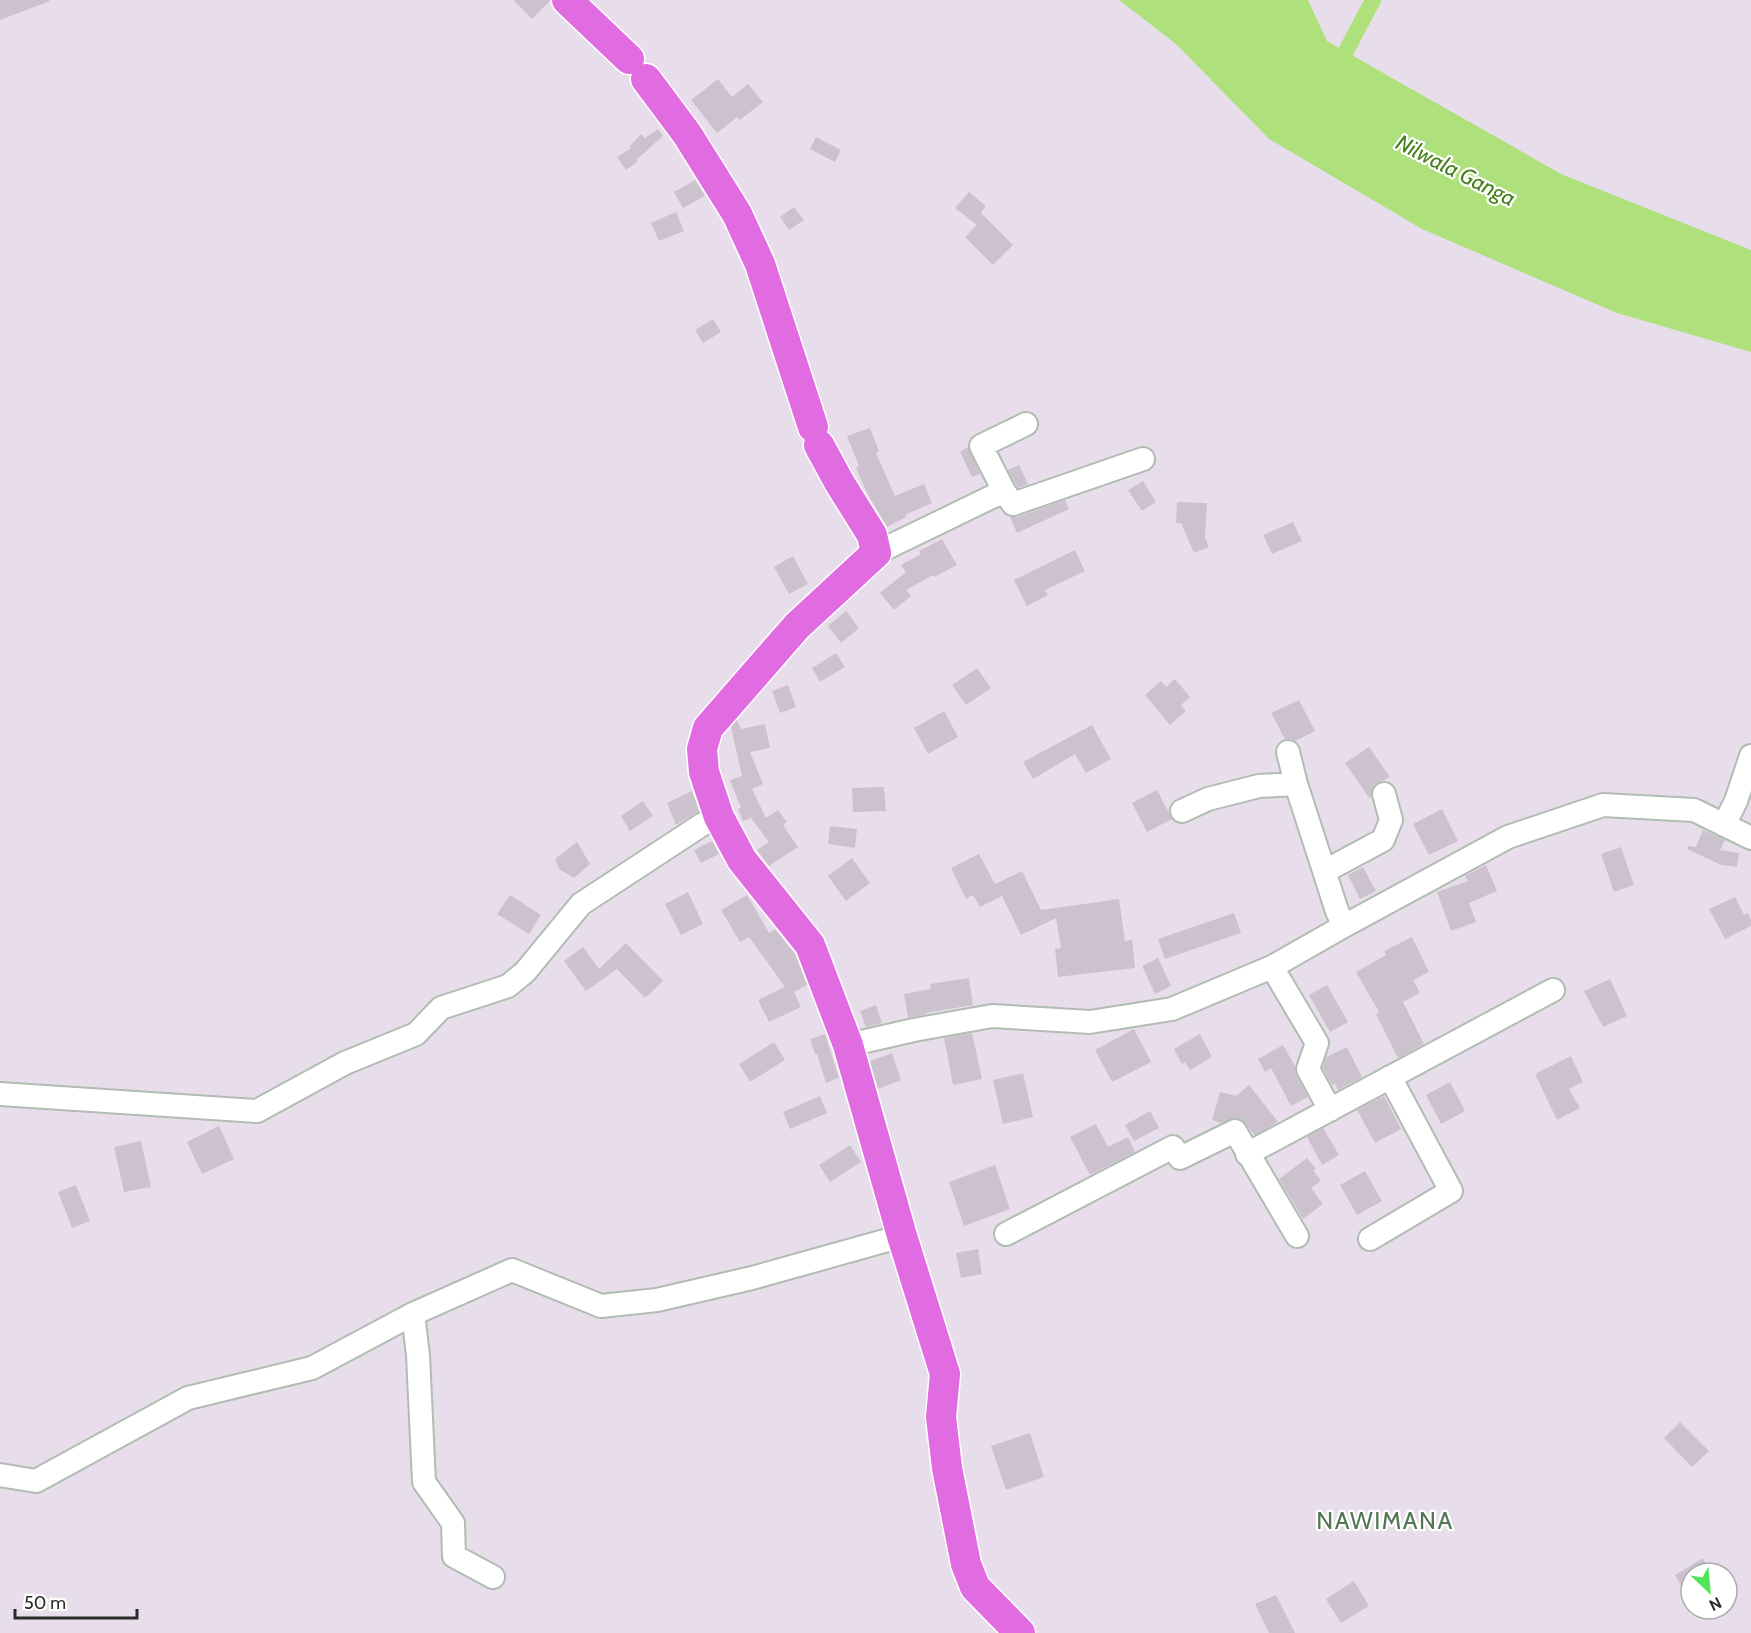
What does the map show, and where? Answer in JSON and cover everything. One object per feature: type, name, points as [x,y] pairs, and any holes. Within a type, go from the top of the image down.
[{"type":"main road","points":[[567,0],[637,69],[687,134],[737,214],[760,264],[816,436],[839,483],[872,535],[876,553],[797,626],[708,728],[702,749],[704,772],[719,817],[742,860],[810,945],[848,1045],[902,1236],[945,1374],[941,1417],[947,1468],[966,1564],[975,1587],[1020,1633]]},
{"type":"street","points":[[1026,424],[981,446],[1012,504],[1143,459]]},
{"type":"street","points":[[876,553],[1004,490]]},
{"type":"street","points":[[1288,752],[1296,784],[1337,911],[1344,926]]},
{"type":"street","points":[[1724,825],[1736,801],[1751,756]]},
{"type":"street","points":[[1182,811],[1208,799],[1259,786],[1296,784]]},
{"type":"street","points":[[1325,871],[1383,840],[1392,820],[1384,794]]},
{"type":"street","points":[[848,1045],[992,1016],[1090,1022],[1172,1009],[1272,967],[1508,837],[1603,805],[1694,810],[1751,838]]},
{"type":"street","points":[[0,1094],[257,1111],[345,1064],[416,1034],[441,1008],[508,986],[525,972],[581,904],[703,824],[719,817]]},
{"type":"street","points":[[1272,967],[1317,1043],[1308,1069],[1330,1110]]},
{"type":"street","points":[[1247,1154],[1553,990]]},
{"type":"street","points":[[1370,1239],[1451,1191],[1390,1077]]},
{"type":"street","points":[[1006,1233],[1173,1147],[1180,1158],[1235,1131],[1297,1236]]},
{"type":"street","points":[[0,1475],[36,1481],[188,1398],[312,1368],[413,1314],[512,1270],[601,1306],[657,1299],[752,1278],[902,1236]]},
{"type":"street","points":[[413,1314],[418,1355],[424,1482],[453,1524],[454,1556],[494,1577]]},
{"type":"water","name":"Nilwala Ganga","points":[[1119,0],[1308,0],[1327,41],[1561,174],[1751,250],[1751,352],[1617,313],[1422,229],[1269,139],[1176,44]]},
{"type":"building","points":[[0,0],[49,0],[50,1],[0,20]]},
{"type":"building","points":[[513,0],[550,0],[550,1],[532,19]]},
{"type":"building","points":[[718,79],[732,97],[748,84],[763,102],[740,120],[737,117],[717,133],[691,100]]},
{"type":"building","points":[[658,129],[663,136],[626,170],[617,157],[631,148],[630,146],[641,134],[645,138]]},
{"type":"building","points":[[816,137],[841,150],[835,162],[810,149]]},
{"type":"building","points":[[695,180],[705,196],[683,208],[674,192]]},
{"type":"building","points":[[969,192],[986,206],[981,213],[1013,245],[993,265],[965,237],[977,225],[955,208]]},
{"type":"building","points":[[794,207],[804,220],[789,230],[780,217]]},
{"type":"building","points":[[676,212],[684,231],[659,241],[651,223]]},
{"type":"building","points":[[713,319],[721,332],[703,343],[695,330]]},
{"type":"building","points":[[870,428],[879,451],[876,453],[895,496],[924,484],[932,503],[905,515],[906,517],[887,527],[867,493],[856,468],[859,466],[847,436]]},
{"type":"building","points":[[968,447],[980,474],[972,477],[960,452]]},
{"type":"building","points":[[1019,465],[1028,484],[1018,488],[1008,470]]},
{"type":"building","points":[[1143,481],[1156,502],[1142,511],[1128,490]]},
{"type":"building","points":[[1065,500],[1069,509],[1017,533],[1010,517],[1017,517]]},
{"type":"building","points":[[1177,502],[1207,503],[1205,538],[1209,547],[1194,553],[1181,523],[1176,523]]},
{"type":"building","points":[[1293,522],[1302,541],[1272,554],[1263,535]]},
{"type":"building","points":[[942,539],[957,565],[906,590],[911,596],[894,610],[880,593],[906,572],[901,565],[921,554],[919,551]]},
{"type":"building","points":[[1075,550],[1085,571],[1045,590],[1048,595],[1027,606],[1014,580]]},
{"type":"building","points":[[793,556],[808,584],[789,594],[774,567]]},
{"type":"building","points":[[846,611],[859,628],[841,643],[828,626]]},
{"type":"building","points":[[836,653],[845,667],[820,682],[812,668]]},
{"type":"building","points":[[977,668],[991,688],[966,705],[952,685]]},
{"type":"building","points":[[1175,679],[1190,697],[1181,705],[1186,711],[1170,725],[1145,695],[1161,681],[1166,687]]},
{"type":"building","points":[[788,685],[796,707],[780,713],[772,691]]},
{"type":"building","points":[[1299,700],[1315,731],[1295,741],[1285,739],[1271,713]]},
{"type":"building","points":[[944,711],[958,737],[928,754],[914,728]]},
{"type":"building","points":[[737,720],[741,729],[765,724],[770,748],[750,752],[763,784],[752,789],[766,818],[778,810],[787,822],[783,825],[798,847],[769,866],[757,850],[769,842],[751,818],[743,821],[738,809],[741,808],[730,780],[742,776],[731,727]]},
{"type":"building","points":[[1092,725],[1111,759],[1086,773],[1075,754],[1033,779],[1023,762]]},
{"type":"building","points":[[1369,747],[1390,777],[1374,785],[1370,799],[1345,763]]},
{"type":"building","points":[[884,787],[886,811],[853,812],[852,788]]},
{"type":"building","points":[[1157,790],[1172,819],[1147,832],[1132,803]]},
{"type":"building","points":[[692,791],[699,811],[676,825],[667,803]]},
{"type":"building","points":[[643,801],[653,816],[630,831],[621,816]]},
{"type":"building","points":[[1442,809],[1458,841],[1429,855],[1413,824]]},
{"type":"building","points":[[830,826],[857,829],[855,848],[828,844]]},
{"type":"building","points":[[1703,830],[1725,840],[1720,850],[1739,853],[1737,867],[1721,865],[1687,849],[1688,846],[1696,847]]},
{"type":"building","points":[[712,841],[719,854],[701,863],[694,850]]},
{"type":"building","points":[[577,842],[590,864],[574,878],[559,869],[555,859]]},
{"type":"building","points":[[1621,847],[1634,885],[1614,892],[1601,854]]},
{"type":"building","points":[[979,854],[995,884],[1022,871],[1041,910],[1119,899],[1125,941],[1132,940],[1135,968],[1058,977],[1055,949],[1061,948],[1056,918],[1021,935],[1002,896],[980,907],[973,895],[966,899],[951,868]]},
{"type":"building","points":[[852,858],[870,883],[846,901],[828,876]]},
{"type":"building","points":[[1486,865],[1497,891],[1469,903],[1476,922],[1451,931],[1437,892],[1468,881],[1465,876]]},
{"type":"building","points":[[1363,867],[1376,891],[1360,899],[1348,875]]},
{"type":"building","points":[[688,892],[703,924],[681,935],[665,904]]},
{"type":"building","points":[[510,895],[541,915],[529,934],[497,914]]},
{"type":"building","points":[[747,895],[769,933],[775,929],[795,954],[807,985],[794,992],[801,1007],[769,1022],[758,1000],[785,987],[749,937],[740,942],[721,910]]},
{"type":"building","points":[[1735,897],[1744,915],[1748,913],[1751,926],[1725,939],[1709,909]]},
{"type":"building","points":[[1234,913],[1241,933],[1165,959],[1158,939]]},
{"type":"building","points":[[1412,937],[1429,972],[1413,980],[1420,993],[1403,1002],[1424,1044],[1398,1058],[1376,1014],[1379,1012],[1356,972],[1386,955],[1384,951]]},
{"type":"building","points":[[626,943],[663,981],[645,998],[617,969],[586,991],[564,961],[583,947],[599,969]]},
{"type":"building","points":[[1158,958],[1171,986],[1155,994],[1142,966]]},
{"type":"building","points":[[969,978],[973,1005],[908,1018],[904,994],[931,989],[930,984]]},
{"type":"building","points":[[1610,979],[1627,1016],[1603,1027],[1584,991]]},
{"type":"building","points":[[1327,985],[1348,1022],[1330,1032],[1309,995]]},
{"type":"building","points":[[876,1005],[882,1023],[866,1027],[860,1011]]},
{"type":"building","points":[[1134,1029],[1151,1062],[1112,1082],[1095,1050]]},
{"type":"building","points":[[972,1033],[982,1079],[953,1085],[944,1038]]},
{"type":"building","points":[[825,1034],[839,1078],[826,1083],[810,1039]]},
{"type":"building","points":[[1200,1034],[1212,1057],[1190,1070],[1185,1062],[1182,1064],[1174,1049]]},
{"type":"building","points":[[774,1042],[785,1060],[750,1082],[739,1064]]},
{"type":"building","points":[[1283,1045],[1308,1097],[1291,1106],[1271,1068],[1265,1072],[1258,1059]]},
{"type":"building","points":[[1347,1047],[1362,1077],[1338,1090],[1335,1084],[1332,1085],[1323,1068],[1326,1057]]},
{"type":"building","points":[[892,1053],[901,1080],[878,1089],[870,1061]]},
{"type":"building","points":[[1571,1056],[1583,1082],[1569,1089],[1580,1108],[1557,1120],[1535,1074]]},
{"type":"building","points":[[1023,1073],[1033,1117],[1003,1124],[993,1080]]},
{"type":"building","points":[[1450,1082],[1465,1111],[1441,1124],[1426,1095]]},
{"type":"building","points":[[1249,1085],[1278,1122],[1255,1135],[1241,1119],[1235,1118],[1221,1123],[1212,1120],[1220,1092],[1236,1096]]},
{"type":"building","points":[[820,1096],[827,1113],[790,1129],[783,1112]]},
{"type":"building","points":[[1384,1096],[1401,1129],[1375,1143],[1357,1110]]},
{"type":"building","points":[[1150,1111],[1159,1128],[1134,1141],[1125,1125]]},
{"type":"building","points":[[1096,1124],[1108,1147],[1128,1137],[1135,1152],[1090,1175],[1070,1137]]},
{"type":"building","points":[[219,1126],[234,1159],[202,1174],[187,1142]]},
{"type":"building","points":[[1323,1128],[1339,1155],[1322,1165],[1307,1137]]},
{"type":"building","points":[[141,1141],[151,1187],[124,1192],[114,1147]]},
{"type":"building","points":[[850,1145],[861,1162],[830,1182],[819,1165]]},
{"type":"building","points":[[1307,1158],[1316,1169],[1313,1170],[1321,1181],[1311,1188],[1323,1204],[1303,1219],[1279,1179]]},
{"type":"building","points":[[995,1165],[1010,1209],[964,1226],[949,1182]]},
{"type":"building","points":[[1365,1171],[1382,1201],[1357,1215],[1340,1185]]},
{"type":"building","points":[[76,1185],[90,1221],[72,1228],[58,1192]]},
{"type":"building","points":[[978,1249],[982,1274],[961,1278],[956,1253]]},
{"type":"building","points":[[1680,1422],[1709,1451],[1692,1467],[1664,1438]]},
{"type":"building","points":[[1030,1433],[1044,1477],[1006,1490],[991,1446]]},
{"type":"building","points":[[1354,1581],[1369,1606],[1341,1623],[1326,1599]]},
{"type":"building","points":[[1276,1595],[1295,1633],[1269,1633],[1255,1604]]},
{"type":"waterway","points":[[1336,70],[1373,0]]},
{"type":"district","name":"NAWIMANA","points":[[1385,1521]]}]
